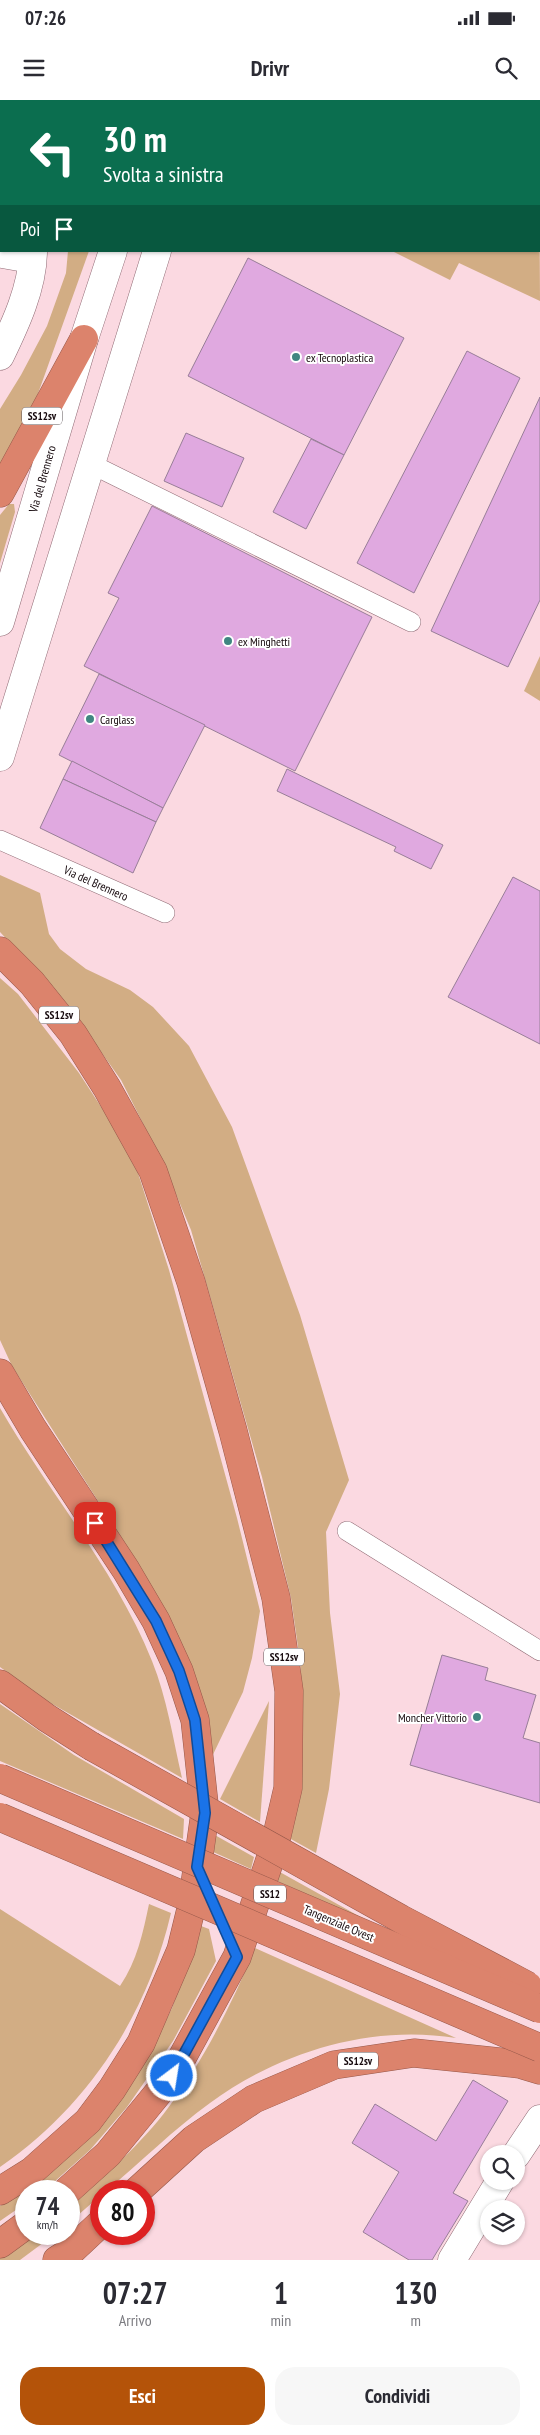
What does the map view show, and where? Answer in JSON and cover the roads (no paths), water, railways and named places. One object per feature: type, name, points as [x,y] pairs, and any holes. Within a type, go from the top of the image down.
[{"type":"highway","name":"SS12sv","points":[[0,493],[84,339]]},
{"type":"highway","name":"SS12sv","points":[[0,951],[32,983],[74,1034],[107,1088],[153,1171],[191,1282],[233,1431],[276,1598],[289,1691],[288,1788],[274,1848],[237,1957],[172,2076],[108,2154],[79,2180]]},
{"type":"highway","points":[[0,1373],[33,1429],[126,1570],[156,1621],[179,1671],[195,1720],[205,1813],[181,1950],[141,2043],[112,2089],[88,2121],[32,2171],[0,2191]]},
{"type":"highway","points":[[0,1684],[47,1718],[91,1746],[401,1919],[540,1993]]},
{"type":"highway","name":"Tangenziale Ovest","points":[[0,1778],[540,2009]]},
{"type":"highway","points":[[0,1817],[540,2048]]},
{"type":"highway","points":[[197,1867],[237,1957]]},
{"type":"highway","name":"SS12sv","points":[[148,2180],[194,2139],[254,2099],[334,2065],[414,2053],[520,2064],[540,2070]]},
{"type":"highway","points":[[0,2244],[15,2233]]},
{"type":"highway","points":[[56,2260],[71,2251],[90,2233]]},
{"type":"main road","name":"Via del Brennero","points":[[0,622],[84,339],[114,252]]},
{"type":"main road","points":[[0,757],[157,252]]},
{"type":"main road","points":[[0,356],[17,321],[33,257]]},
{"type":"main road","points":[[523,2145],[540,2119]]},
{"type":"main road","points":[[452,2260],[495,2190]]},
{"type":"lane","points":[[0,258],[33,257]]},
{"type":"lane","points":[[91,464],[411,622]]},
{"type":"lane","name":"Via del Brennero","points":[[0,840],[165,914]]},
{"type":"lane","points":[[347,1531],[540,1651]]},
{"type":"place","name":"ex Tecnoplastica","points":[[296,357]]},
{"type":"place","name":"ex Minghetti","points":[[228,641]]},
{"type":"place","name":"Carglass","points":[[90,719]]},
{"type":"place","name":"Moncher Vittorio","points":[[477,1717]]}]
